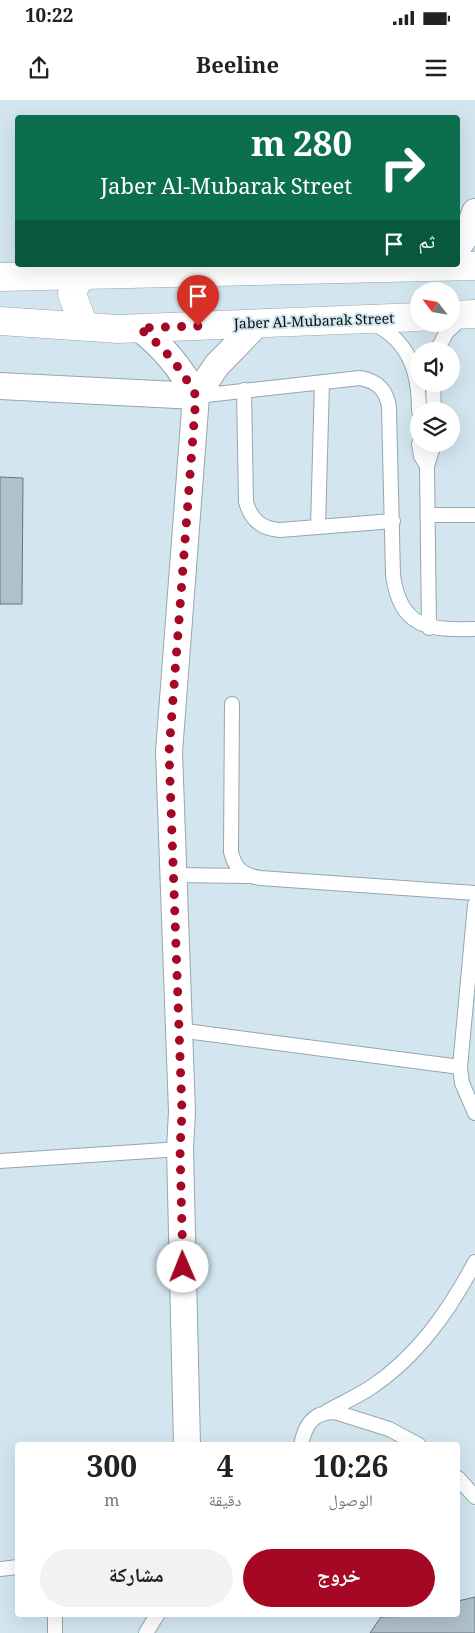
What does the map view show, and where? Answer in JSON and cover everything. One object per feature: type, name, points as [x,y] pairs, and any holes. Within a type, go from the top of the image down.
[{"type":"main road","points":[[460,266],[475,266]]},
{"type":"main road","points":[[0,277],[395,267]]},
{"type":"main road","points":[[84,326],[72,294],[78,279],[92,274]]},
{"type":"main road","name":"Jaber Al-Mubarak Street","points":[[0,321],[118,329],[410,317]]},
{"type":"street","points":[[460,244],[468,233],[475,212]]},
{"type":"street","points":[[187,1442],[180,1149],[182,1112],[169,752],[196,396],[223,358],[256,324]]},
{"type":"street","points":[[139,328],[153,339],[178,365],[196,396]]},
{"type":"street","points":[[0,386],[196,396]]},
{"type":"lane","points":[[442,342],[446,333],[464,315]]},
{"type":"lane","points":[[365,319],[391,335],[410,359],[419,388],[419,402]]},
{"type":"lane","points":[[196,396],[360,378],[375,382],[386,393],[389,408],[395,589],[400,602],[408,613],[429,628],[475,629]]},
{"type":"lane","points":[[318,527],[322,382]]},
{"type":"lane","points":[[244,390],[246,502],[252,517],[258,523],[272,530],[393,521]]},
{"type":"lane","points":[[420,452],[427,466]]},
{"type":"lane","points":[[429,628],[427,466],[431,452]]},
{"type":"lane","points":[[428,515],[475,515]]},
{"type":"lane","points":[[232,704],[231,852],[233,862],[238,870],[249,876]]},
{"type":"lane","points":[[173,875],[249,876],[475,893]]},
{"type":"lane","points":[[475,905],[460,1067],[462,1083],[475,1113]]},
{"type":"lane","points":[[178,1030],[460,1067]]},
{"type":"lane","points":[[0,1161],[180,1149]]},
{"type":"lane","points":[[302,1442],[310,1420],[370,1387],[416,1349],[449,1308],[475,1262]]},
{"type":"lane","points":[[326,1412],[335,1412],[389,1429],[413,1442]]},
{"type":"lane","points":[[460,1480],[475,1497]]},
{"type":"lane","points":[[0,1569],[15,1567]]},
{"type":"lane","points":[[55,1617],[55,1633]]},
{"type":"lane","points":[[146,1633],[157,1617]]},
{"type":"building","points":[[0,477],[23,478],[22,604],[0,604]]},
{"type":"building","points":[[475,1597],[475,1633],[370,1633],[381,1617],[460,1617],[460,1601]]},
{"type":"route","points":[[183,1267],[180,1149],[182,1112],[169,752],[196,396],[178,365],[166,351],[139,328],[198,326]]}]
